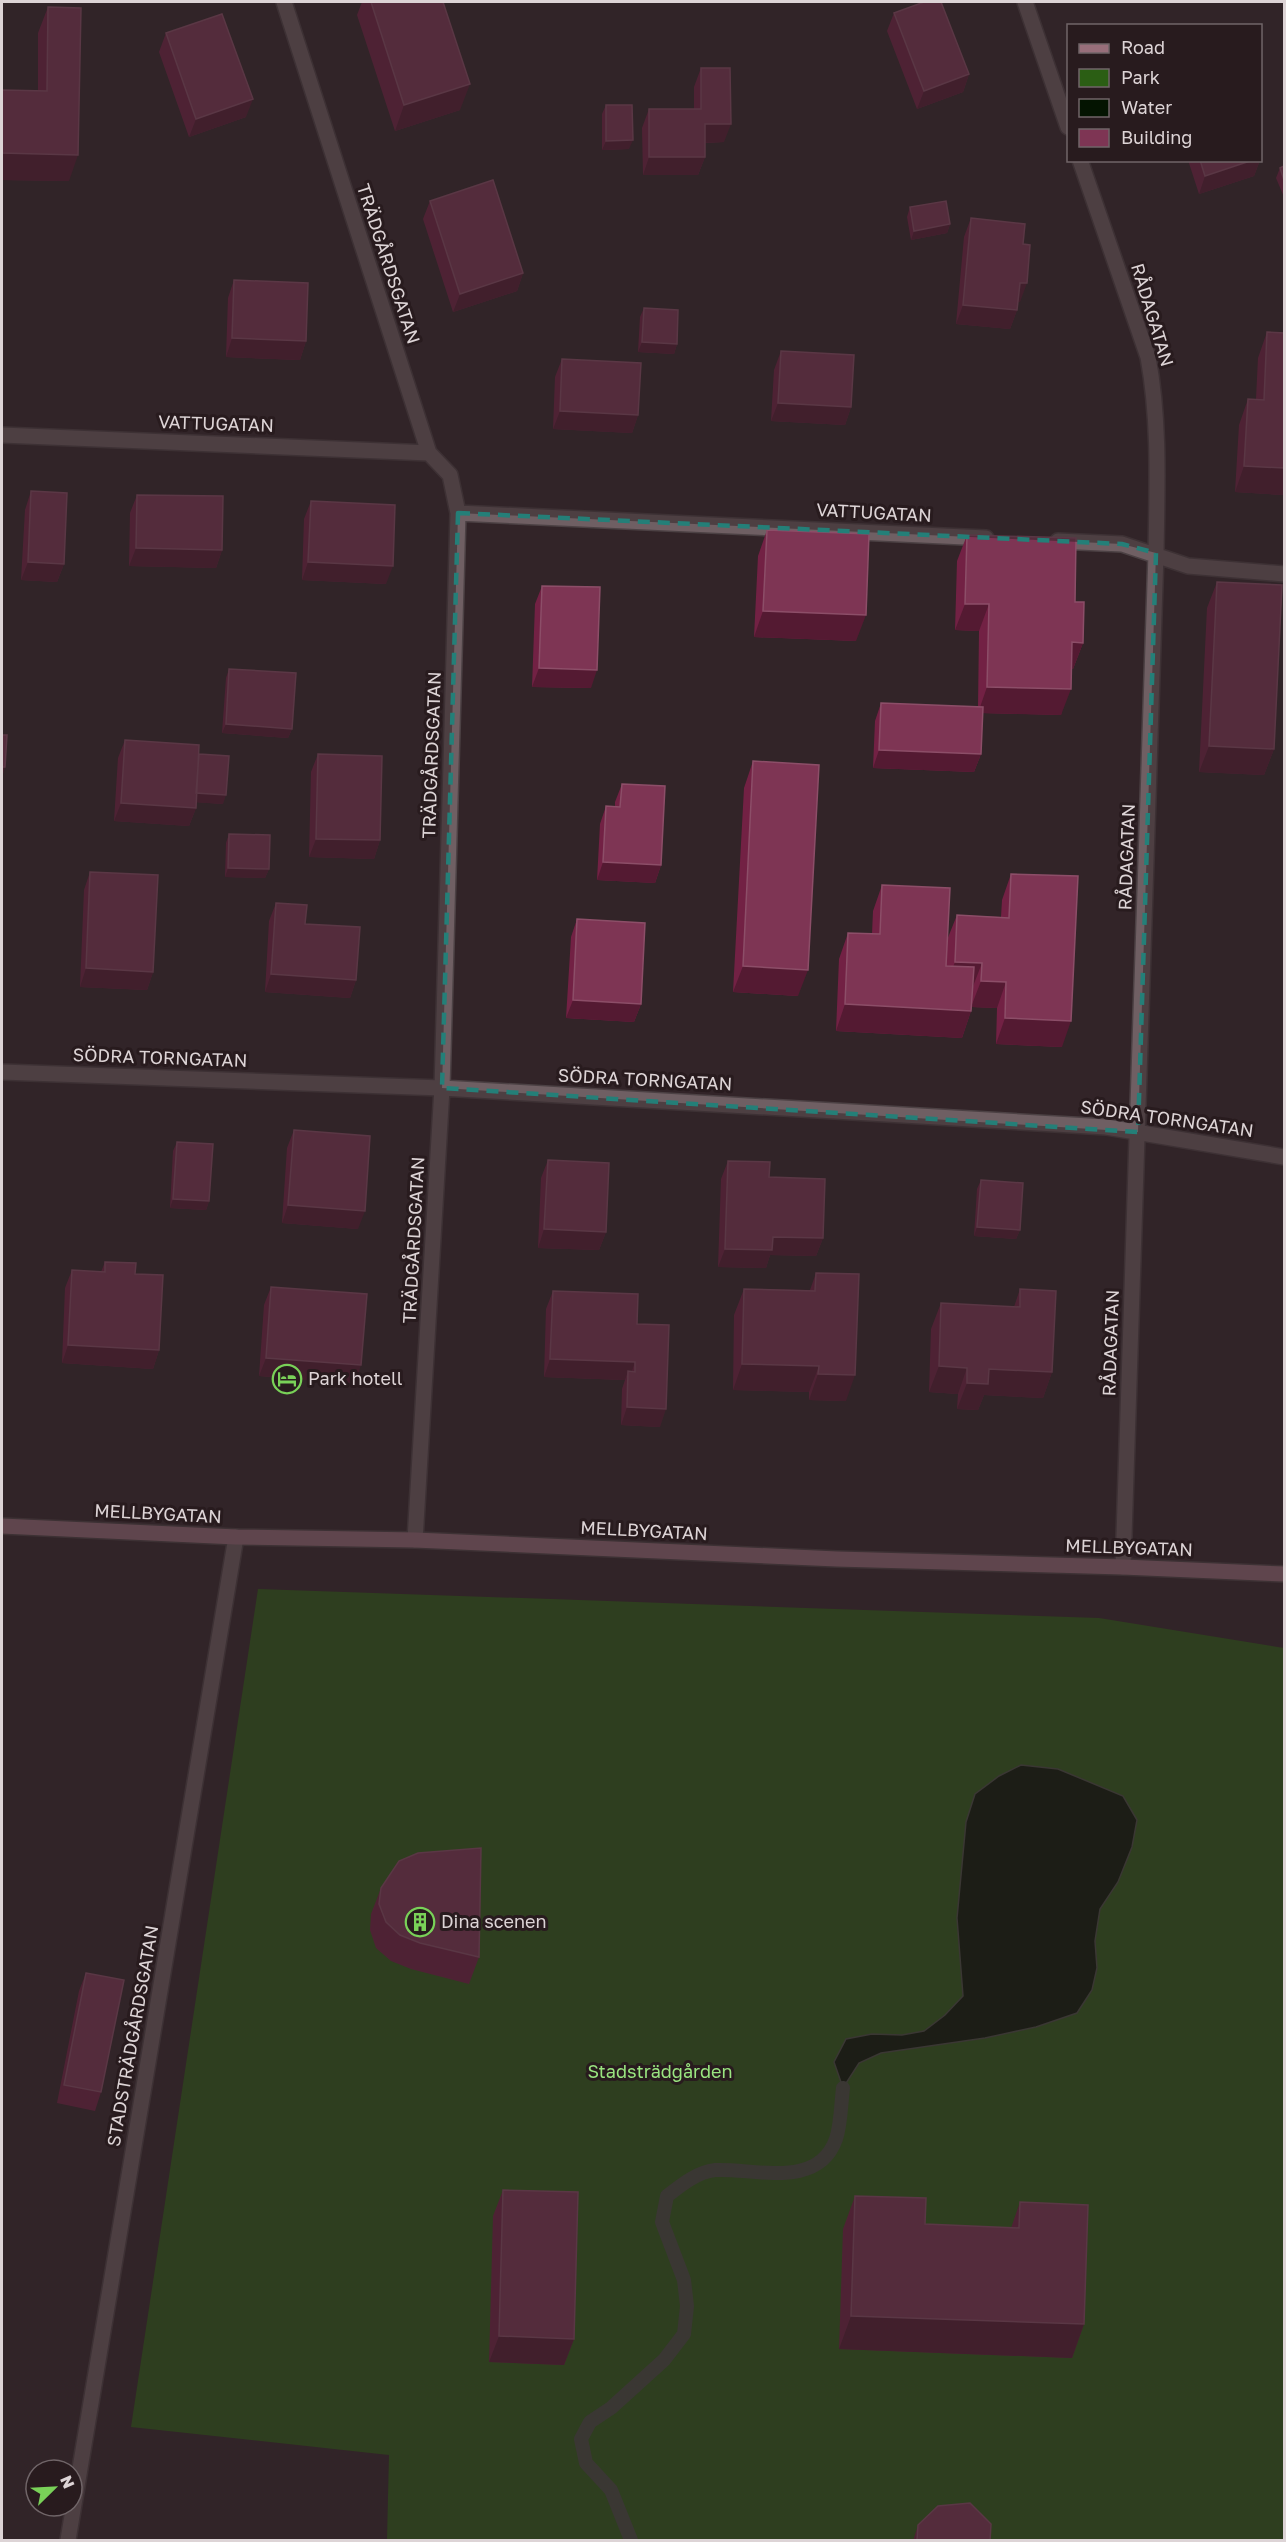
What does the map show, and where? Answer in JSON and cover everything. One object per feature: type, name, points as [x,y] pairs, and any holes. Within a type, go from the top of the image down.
[{"type":"main road","name":"MELLBYGATAN","points":[[2,1527],[236,1537],[415,1540],[837,1559],[1284,1574]]},
{"type":"street","name":"TRÄDGÅRDSGATAN","points":[[284,2],[429,453],[450,475],[458,513],[442,1088],[415,1540]]},
{"type":"street","points":[[1025,2],[1067,125]]},
{"type":"street","name":"RÅDAGATAN","points":[[1081,162],[1148,357],[1154,389],[1158,441],[1123,1567]]},
{"type":"street","name":"VATTUGATAN","points":[[2,435],[429,453]]},
{"type":"street","name":"VATTUGATAN","points":[[458,513],[1003,538]]},
{"type":"street","points":[[1039,540],[1122,544],[1156,553],[1188,566],[1284,574]]},
{"type":"street","name":"SÖDRA TORNGATAN","points":[[2,1072],[442,1088],[1106,1127],[1284,1157]]},
{"type":"street","name":"STADSTRÄDGÅRDSGATAN","points":[[68,2541],[236,1537]]},
{"type":"highlighted area","points":[[458,513],[1122,544],[1156,553],[1138,1132],[442,1088]]},
{"type":"green space","name":"Stadsträdgården","points":[[258,1589],[1099,1618],[1284,1648],[1284,2540],[387,2540],[389,2455],[131,2427]]},
{"type":"water","points":[[1021,1765],[1058,1769],[1123,1796],[1137,1820],[1132,1847],[1118,1882],[1100,1909],[1095,1941],[1097,1968],[1092,1990],[1077,2013],[1036,2027],[985,2038],[881,2053],[859,2063],[843,2088],[834,2062],[846,2039],[872,2034],[902,2035],[924,2031],[945,2015],[963,1996],[957,1918],[966,1822],[975,1794],[999,1776]]},
{"type":"building","points":[[371,2],[443,2],[470,84],[404,105]]},
{"type":"building","points":[[924,2],[941,2],[969,74],[924,91],[894,13]]},
{"type":"building","points":[[48,7],[81,8],[78,155],[2,153],[2,90],[47,91]]},
{"type":"building","points":[[222,14],[253,99],[196,119],[166,33]]},
{"type":"building","points":[[701,68],[730,68],[731,124],[705,124],[705,157],[649,157],[649,109],[701,109]]},
{"type":"building","points":[[606,105],[632,105],[633,140],[606,141]]},
{"type":"building","points":[[1201,162],[1247,162],[1205,176]]},
{"type":"building","points":[[1284,166],[1284,180],[1280,168]]},
{"type":"building","points":[[493,180],[523,273],[460,294],[430,201]]},
{"type":"building","points":[[946,201],[950,224],[914,231],[910,207]]},
{"type":"building","points":[[971,218],[1025,224],[1023,244],[1030,245],[1027,283],[1020,283],[1017,310],[963,305]]},
{"type":"building","points":[[234,280],[308,283],[306,341],[232,338]]},
{"type":"building","points":[[644,308],[678,310],[677,344],[642,342]]},
{"type":"building","points":[[1267,332],[1284,333],[1284,468],[1244,466],[1248,399],[1264,400]]},
{"type":"building","points":[[781,351],[854,355],[851,407],[778,403]]},
{"type":"building","points":[[562,359],[641,363],[638,415],[560,411]]},
{"type":"building","points":[[31,491],[67,493],[64,564],[28,562]]},
{"type":"building","points":[[137,495],[223,496],[222,550],[136,548]]},
{"type":"building","points":[[311,501],[395,505],[393,566],[308,562]]},
{"type":"building","points":[[767,530],[869,534],[866,615],[763,611]]},
{"type":"building","points":[[967,535],[1076,538],[1075,602],[1084,602],[1083,643],[1072,642],[1071,689],[987,687],[989,604],[965,604]]},
{"type":"building","points":[[1217,582],[1282,585],[1274,749],[1209,746]]},
{"type":"building","points":[[542,586],[600,587],[597,670],[539,668]]},
{"type":"building","points":[[229,669],[296,673],[292,729],[226,724]]},
{"type":"building","points":[[881,703],[983,707],[981,754],[879,750]]},
{"type":"building","points":[[2,735],[7,735],[5,767],[2,767]]},
{"type":"building","points":[[125,740],[199,745],[196,808],[121,803]]},
{"type":"building","points":[[199,754],[229,756],[226,795],[196,793]]},
{"type":"building","points":[[318,754],[382,756],[380,840],[316,839]]},
{"type":"building","points":[[753,761],[819,765],[808,970],[743,966]]},
{"type":"building","points":[[622,784],[665,786],[661,865],[603,862],[606,806],[620,807]]},
{"type":"building","points":[[229,834],[270,835],[269,869],[228,868]]},
{"type":"building","points":[[90,872],[158,875],[153,972],[86,968]]},
{"type":"building","points":[[1011,874],[1078,876],[1071,1021],[1005,1018],[1006,982],[981,981],[982,963],[955,962],[957,915],[1009,918]]},
{"type":"building","points":[[882,885],[950,888],[946,966],[974,967],[971,1011],[845,1004],[848,933],[880,934]]},
{"type":"building","points":[[276,903],[307,905],[305,924],[360,927],[356,980],[271,974]]},
{"type":"building","points":[[577,919],[645,923],[641,1004],[573,1000]]},
{"type":"building","points":[[294,1130],[370,1136],[365,1211],[288,1205]]},
{"type":"building","points":[[177,1142],[213,1144],[209,1201],[173,1199]]},
{"type":"building","points":[[548,1160],[609,1163],[606,1232],[544,1229]]},
{"type":"building","points":[[728,1161],[770,1162],[769,1177],[825,1179],[823,1238],[773,1237],[772,1250],[725,1249]]},
{"type":"building","points":[[981,1180],[1023,1183],[1020,1230],[977,1227]]},
{"type":"building","points":[[105,1262],[136,1263],[135,1274],[163,1275],[159,1350],[68,1345],[72,1270],[105,1272]]},
{"type":"building","points":[[816,1273],[859,1274],[855,1375],[818,1374],[819,1366],[742,1364],[744,1289],[815,1291]]},
{"type":"building","points":[[271,1287],[367,1294],[361,1365],[266,1358]]},
{"type":"building","points":[[1020,1289],[1056,1291],[1052,1372],[989,1369],[988,1384],[967,1383],[967,1368],[939,1366],[941,1303],[1020,1307]]},
{"type":"building","points":[[553,1291],[638,1294],[637,1324],[669,1325],[666,1409],[627,1407],[628,1371],[635,1372],[635,1362],[550,1359]]},
{"type":"building","name":"Dina scenen","points":[[481,1848],[479,1957],[420,1943],[400,1935],[386,1922],[379,1904],[381,1888],[399,1861],[418,1853]]},
{"type":"building","points":[[86,1973],[124,1980],[101,2092],[64,2085]]},
{"type":"building","points":[[503,2190],[578,2192],[574,2339],[499,2336]]},
{"type":"building","points":[[855,2196],[926,2198],[925,2224],[1019,2228],[1020,2202],[1088,2205],[1084,2324],[851,2316]]},
{"type":"building","points":[[970,2503],[991,2524],[990,2541],[917,2541],[918,2525],[938,2506]]},
{"type":"waterway","points":[[631,2540],[611,2490],[586,2463],[581,2439],[590,2422],[611,2408],[664,2360],[684,2334],[687,2306],[684,2280],[662,2222],[667,2196],[708,2171],[783,2173],[800,2171],[815,2165],[827,2155],[836,2139],[843,2088]]},
{"type":"place","name":"Park hotell","points":[[287,1379]]},
{"type":"place","name":"Dina scenen","points":[[420,1922]]}]
